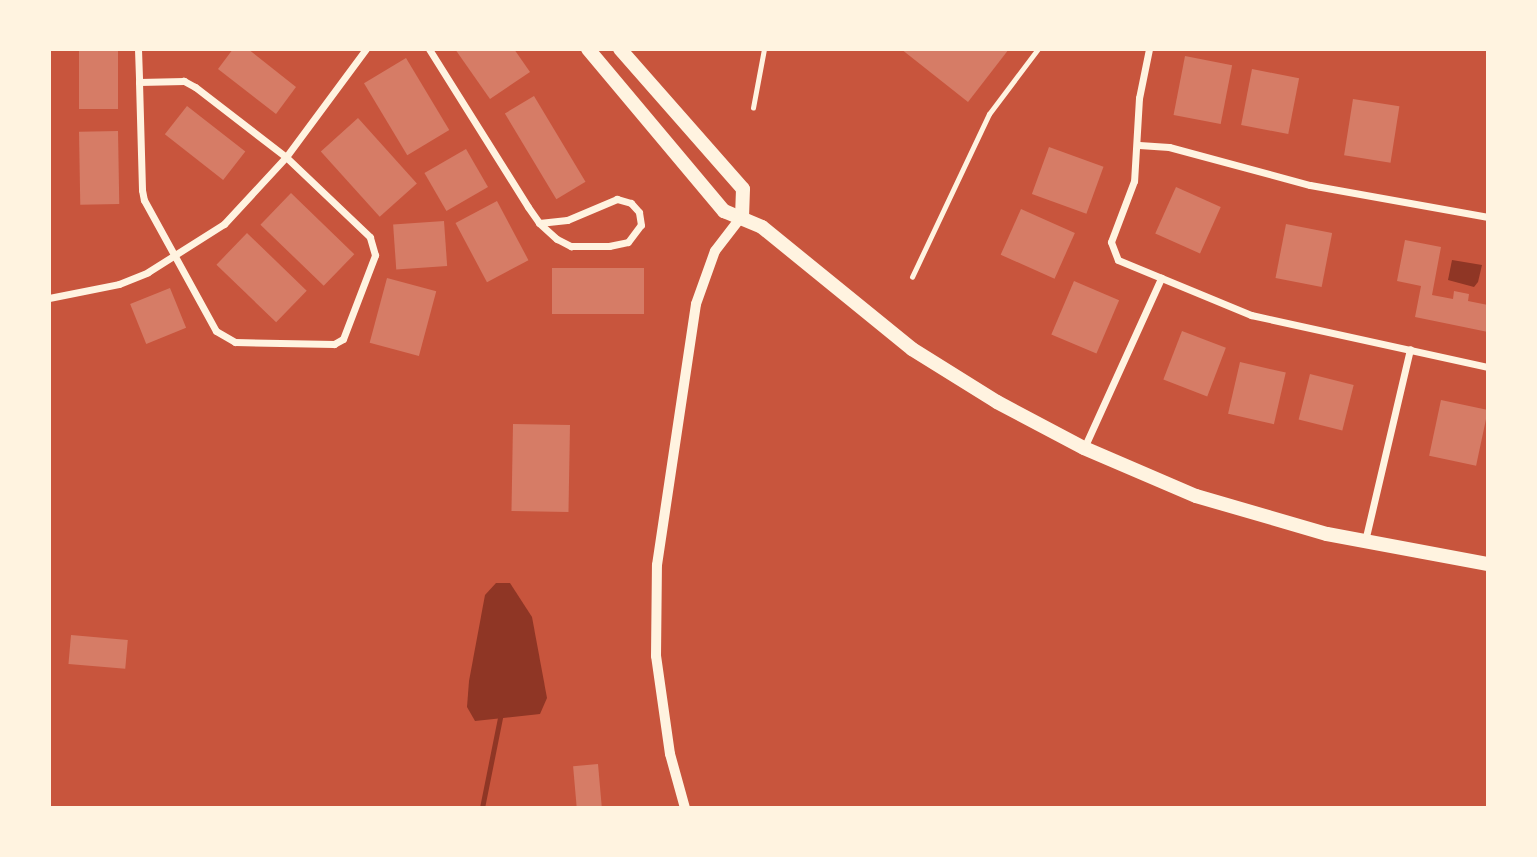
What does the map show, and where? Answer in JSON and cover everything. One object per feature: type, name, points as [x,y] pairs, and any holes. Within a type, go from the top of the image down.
[{"type":"main road","points":[[588,49],[724,211],[742,216],[762,227],[912,349],[1084,448],[1196,496],[1365,542],[1488,564]]},
{"type":"main road","points":[[620,49],[743,189],[742,216]]},
{"type":"street","points":[[138,49],[142,190],[148,211],[216,331],[235,342],[334,344],[343,339],[364,289],[374,244],[286,157],[195,87],[184,81],[139,82]]},
{"type":"street","points":[[49,298],[119,284],[175,258],[239,211],[286,157],[366,49]]},
{"type":"street","points":[[429,49],[539,223],[571,246],[628,242],[641,225],[639,212],[631,203],[617,200],[567,220],[539,223]]},
{"type":"street","points":[[1149,49],[1139,98],[1139,145],[1134,181],[1111,248],[1118,260],[1251,315],[1488,368]]},
{"type":"street","points":[[1139,145],[1170,147],[1310,186],[1488,217]]},
{"type":"street","points":[[685,808],[670,754],[656,656],[657,565],[696,304],[715,251],[742,216]]},
{"type":"street","points":[[1084,448],[1161,278]]},
{"type":"street","points":[[1365,542],[1410,349]]},
{"type":"lane","points":[[754,108],[764,49]]},
{"type":"lane","points":[[912,277],[989,114],[1038,49]]},
{"type":"shaded area","points":[[1452,260],[1482,265],[1474,287],[1448,280]]},
{"type":"shaded area","points":[[496,583],[510,583],[532,617],[547,698],[540,714],[475,721],[467,707],[469,681],[485,595]]},
{"type":"building","points":[[79,49],[118,49],[118,109],[79,109]]},
{"type":"building","points":[[233,49],[248,49],[296,87],[276,114],[218,69]]},
{"type":"building","points":[[455,49],[514,49],[530,72],[490,99]]},
{"type":"building","points":[[901,49],[1009,49],[968,102]]},
{"type":"building","points":[[1185,56],[1232,65],[1221,124],[1174,115]]},
{"type":"building","points":[[406,58],[449,130],[407,155],[364,83]]},
{"type":"building","points":[[1252,69],[1299,78],[1288,134],[1241,125]]},
{"type":"building","points":[[534,96],[586,182],[556,199],[505,114]]},
{"type":"building","points":[[1353,99],[1399,106],[1391,163],[1344,155]]},
{"type":"building","points":[[187,106],[245,152],[223,180],[165,134]]},
{"type":"building","points":[[358,118],[417,183],[380,217],[321,151]]},
{"type":"building","points":[[118,131],[119,204],[80,205],[79,132]]},
{"type":"building","points":[[1049,147],[1104,167],[1086,214],[1032,194]]},
{"type":"building","points":[[466,149],[488,187],[446,211],[424,173]]},
{"type":"building","points":[[1176,187],[1221,207],[1200,254],[1155,234]]},
{"type":"building","points":[[291,193],[354,254],[324,286],[260,225]]},
{"type":"building","points":[[497,201],[528,260],[487,282],[456,223]]},
{"type":"building","points":[[1021,209],[1075,233],[1055,279],[1001,255]]},
{"type":"building","points":[[444,221],[447,266],[396,269],[393,225]]},
{"type":"building","points":[[1286,224],[1332,233],[1322,287],[1276,278]]},
{"type":"building","points":[[247,233],[307,291],[276,322],[216,265]]},
{"type":"building","points":[[1405,240],[1441,247],[1432,295],[1453,299],[1454,291],[1469,294],[1468,301],[1488,305],[1488,332],[1415,317],[1421,286],[1397,281]]},
{"type":"building","points":[[552,268],[644,268],[644,314],[552,314]]},
{"type":"building","points":[[387,278],[436,291],[419,356],[370,343]]},
{"type":"building","points":[[1074,281],[1119,300],[1096,354],[1051,334]]},
{"type":"building","points":[[170,288],[186,328],[146,344],[130,304]]},
{"type":"building","points":[[1182,331],[1226,348],[1207,396],[1163,380]]},
{"type":"building","points":[[1240,362],[1286,373],[1274,424],[1228,414]]},
{"type":"building","points":[[1310,374],[1354,385],[1342,430],[1299,420]]},
{"type":"building","points":[[1441,400],[1488,410],[1476,466],[1429,456]]},
{"type":"building","points":[[513,424],[570,425],[568,512],[511,511]]},
{"type":"building","points":[[71,635],[128,640],[125,669],[68,664]]},
{"type":"building","points":[[598,764],[602,808],[577,808],[573,766]]},
{"type":"waterway","points":[[482,808],[501,713]]}]
